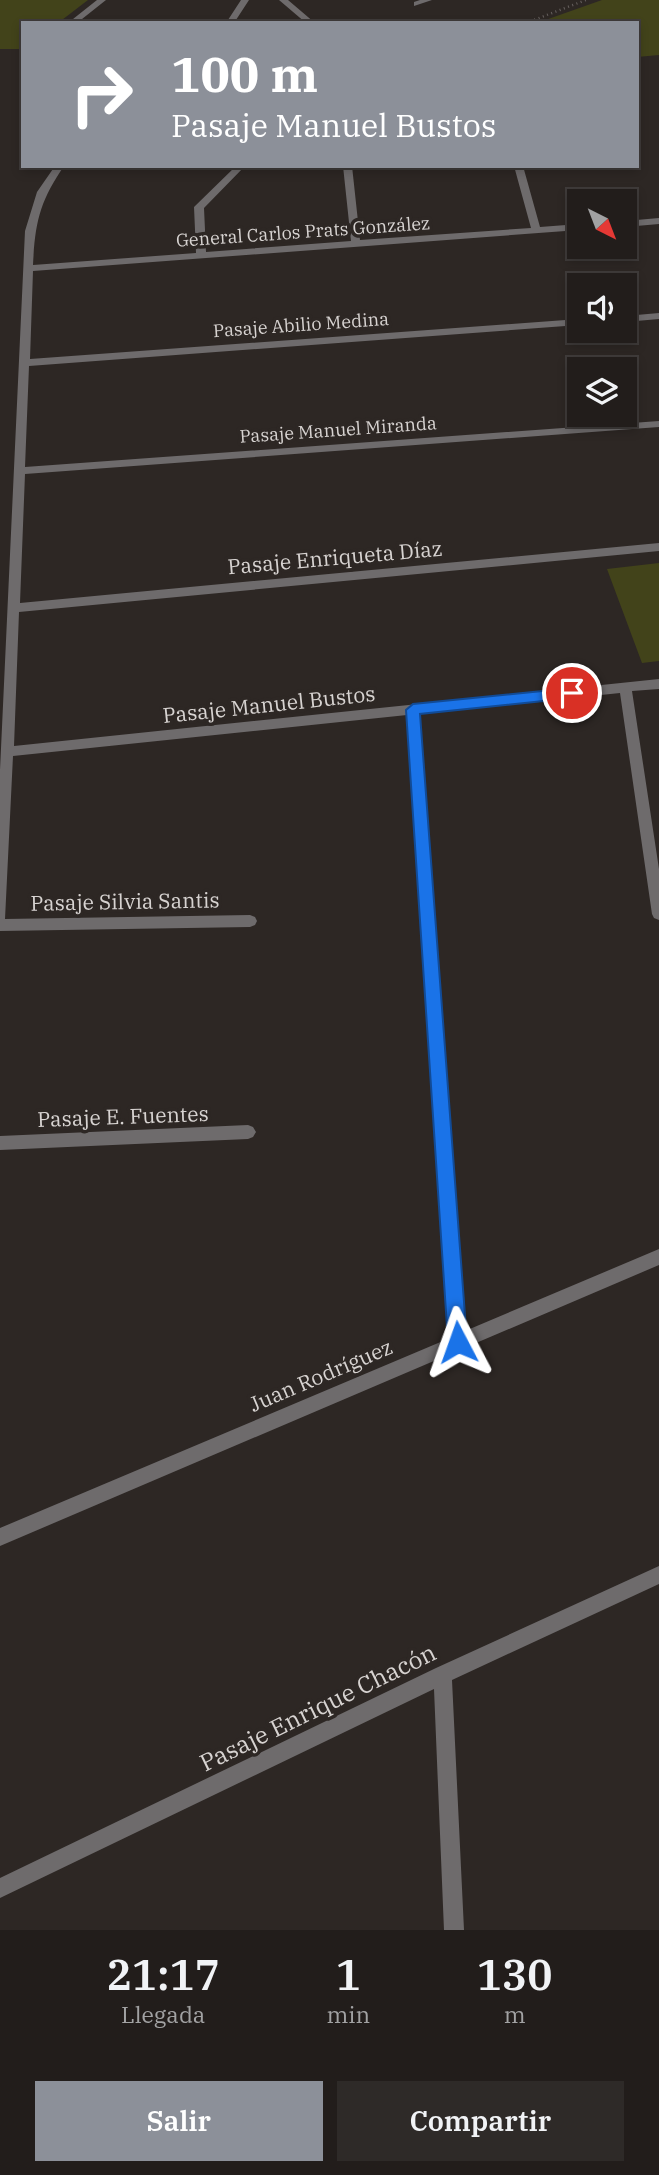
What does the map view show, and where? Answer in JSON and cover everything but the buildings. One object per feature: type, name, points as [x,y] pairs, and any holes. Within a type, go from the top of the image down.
[{"type":"street","points":[[75,21],[102,0]]},
{"type":"street","points":[[231,21],[244,0]]},
{"type":"street","points":[[283,0],[309,21]]},
{"type":"street","points":[[417,4],[428,0]]},
{"type":"street","points":[[0,916],[28,268],[34,211],[41,192],[59,168]]},
{"type":"street","points":[[201,256],[199,207],[208,195],[240,168]]},
{"type":"street","points":[[347,168],[356,244]]},
{"type":"street","points":[[519,168],[536,230]]},
{"type":"street","points":[[637,223],[659,221]]},
{"type":"street","name":"General Carlos Prats González","points":[[28,268],[567,228]]},
{"type":"street","points":[[637,318],[659,316]]},
{"type":"street","name":"Pasaje Abilio Medina","points":[[24,363],[567,323]]},
{"type":"street","name":"Pasaje Manuel Miranda","points":[[20,471],[659,424]]},
{"type":"street","name":"Pasaje Enriqueta Díaz","points":[[14,608],[659,547]]},
{"type":"street","name":"Pasaje Manuel Bustos","points":[[8,752],[659,684]]},
{"type":"street","points":[[625,687],[659,914]]},
{"type":"street","points":[[413,710],[458,1342]]},
{"type":"street","name":"Pasaje Silvia Santis","points":[[0,925],[250,920]]},
{"type":"street","name":"Pasaje E. Fuentes","points":[[0,1143],[248,1132]]},
{"type":"street","name":"Juan Rodríguez","points":[[0,1537],[659,1256]]},
{"type":"street","name":"Pasaje Enrique Chacón","points":[[0,1888],[443,1675],[659,1575]]},
{"type":"street","points":[[443,1675],[454,1930]]},
{"type":"path","points":[[531,21],[586,0]]},
{"type":"shaded area","points":[[0,0],[88,0],[61,21],[21,21],[21,49],[0,49]]},
{"type":"shaded area","points":[[602,0],[659,0],[659,55],[639,57],[639,21],[543,21]]},
{"type":"shaded area","points":[[659,563],[659,661],[642,663],[607,569]]},
{"type":"route","points":[[458,1342],[413,710],[572,693]]}]
